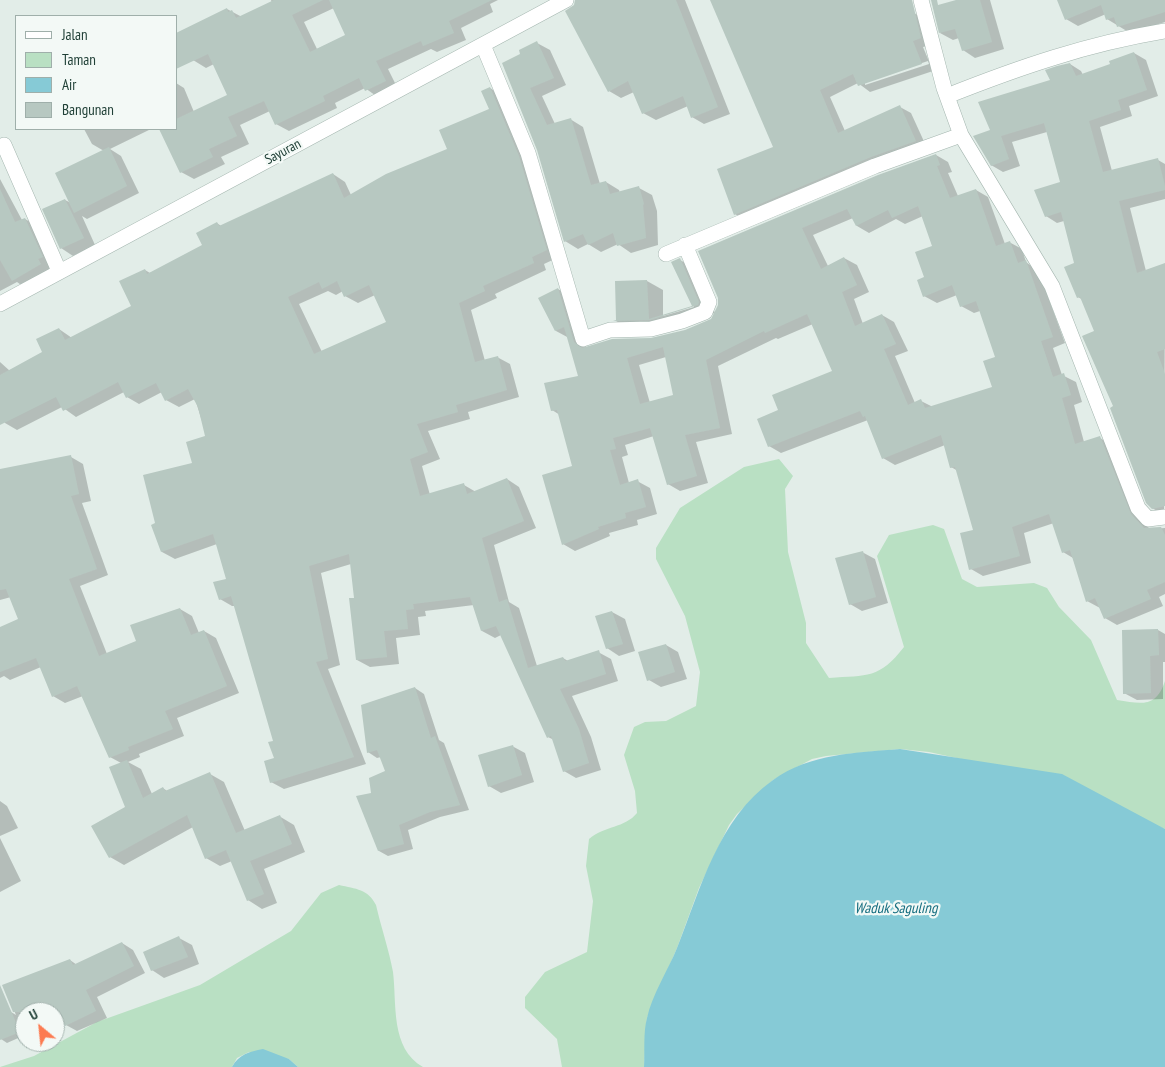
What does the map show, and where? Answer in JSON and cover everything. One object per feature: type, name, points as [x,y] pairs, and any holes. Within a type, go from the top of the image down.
[{"type":"street","name":"Sayuran","points":[[0,304],[566,0]]},
{"type":"street","points":[[921,0],[947,96],[961,135],[1052,286],[1138,508],[1148,519],[1165,517]]},
{"type":"street","points":[[947,96],[1018,68],[1113,40],[1165,31]]},
{"type":"street","points":[[483,45],[528,154],[584,338],[610,330],[651,329],[705,312],[709,302],[685,246]]},
{"type":"street","points":[[666,254],[876,166],[961,135]]},
{"type":"street","points":[[4,145],[59,271]]},
{"type":"green space","points":[[779,459],[793,476],[785,489],[788,552],[806,623],[806,643],[829,678],[863,675],[880,670],[904,647],[877,556],[889,535],[933,525],[944,529],[962,579],[977,587],[1034,583],[1047,588],[1059,607],[1091,640],[1117,700],[1134,703],[1147,702],[1157,696],[1165,681],[1165,829],[961,759],[929,752],[900,749],[812,759],[773,780],[737,814],[729,825],[699,888],[677,948],[647,1018],[644,1067],[562,1067],[557,1039],[525,1008],[525,997],[545,972],[587,952],[593,901],[586,866],[589,839],[627,822],[637,813],[635,791],[624,755],[634,727],[645,722],[666,721],[696,706],[700,672],[685,616],[656,559],[656,548],[680,508],[744,467]]},
{"type":"green space","points":[[339,885],[365,893],[376,905],[393,972],[397,1024],[400,1037],[412,1059],[423,1067],[298,1067],[289,1059],[249,1052],[237,1058],[232,1067],[0,1067],[41,1052],[65,1052],[65,1039],[97,1022],[200,985],[291,931],[321,893]]},
{"type":"water","name":"Waduk Saguling","points":[[900,749],[1062,774],[1165,829],[1165,1067],[644,1067],[645,1030],[653,1000],[677,948],[713,856],[738,814],[754,796],[773,780],[803,764],[834,756]]},
{"type":"water","points":[[263,1049],[289,1059],[298,1067],[232,1067],[241,1056]]},
{"type":"building","points":[[274,0],[323,0],[292,15],[310,52],[345,35],[329,0],[492,0],[449,21],[454,33],[423,46],[421,41],[376,61],[386,81],[365,91],[359,78],[323,96],[325,101],[275,125],[264,101],[228,117],[237,136],[209,149],[213,157],[180,173],[159,130],[178,130],[178,118],[227,95],[208,54],[178,68],[178,32],[227,8],[228,12],[232,10],[236,18]]},
{"type":"building","points":[[575,0],[676,0],[718,107],[691,118],[683,96],[642,114],[628,81],[608,92],[565,11],[574,5]]},
{"type":"building","points":[[710,0],[912,0],[921,38],[913,41],[922,64],[858,86],[853,74],[820,90],[838,133],[900,105],[916,141],[871,157],[734,215],[717,169],[773,147]]},
{"type":"building","points":[[931,0],[937,0],[938,5],[956,0],[980,0],[992,42],[962,51],[955,29],[939,33]]},
{"type":"building","points":[[1057,0],[1165,0],[1165,12],[1117,27],[1114,17],[1106,20],[1101,5],[1065,20]]},
{"type":"building","points":[[537,41],[554,78],[530,88],[547,125],[571,118],[591,185],[606,181],[610,194],[639,186],[644,204],[646,238],[617,246],[613,233],[588,245],[583,234],[564,242],[537,150],[502,63],[520,54],[519,50]]},
{"type":"building","points":[[1134,52],[1147,90],[1118,100],[1121,110],[1089,121],[1103,172],[1158,158],[1165,186],[1165,190],[1119,201],[1137,273],[1165,263],[1165,349],[1157,352],[1165,374],[1165,506],[1152,509],[1146,503],[1110,408],[1113,406],[1082,336],[1094,331],[1080,297],[1077,298],[1064,267],[1074,263],[1061,212],[1045,217],[1034,190],[1060,182],[1044,123],[1001,136],[1009,159],[991,166],[973,136],[990,130],[978,102],[1050,80],[1045,70],[1057,66],[1070,63],[1076,76],[1110,64],[1109,61]]},
{"type":"building","points":[[490,87],[519,156],[547,250],[532,257],[534,263],[483,286],[485,291],[459,303],[475,362],[498,356],[507,390],[456,405],[458,412],[417,424],[428,452],[410,459],[420,496],[464,483],[467,494],[507,478],[524,521],[482,538],[499,602],[507,599],[528,668],[563,657],[565,661],[599,650],[606,674],[560,689],[579,729],[589,763],[563,772],[551,736],[547,738],[496,626],[481,631],[470,597],[413,604],[414,609],[406,610],[408,629],[384,631],[387,657],[356,660],[349,598],[354,598],[349,554],[309,566],[328,659],[316,662],[354,757],[270,783],[264,761],[274,758],[268,742],[273,741],[231,596],[219,600],[213,582],[226,579],[213,534],[161,552],[151,525],[155,523],[143,475],[192,463],[186,442],[205,436],[198,407],[188,389],[165,401],[156,383],[126,398],[118,382],[63,411],[56,397],[0,425],[0,375],[42,352],[36,339],[59,328],[65,340],[131,306],[119,281],[145,269],[147,274],[202,245],[196,233],[217,222],[219,226],[333,173],[344,198],[386,174],[447,149],[439,130],[489,109],[481,91]],"holes":[[[337,281],[344,297],[369,285],[386,322],[314,354],[288,297],[319,282],[322,289]]]},
{"type":"building","points":[[109,147],[127,186],[74,213],[55,173]]},
{"type":"building","points":[[936,154],[940,165],[937,166],[950,198],[976,189],[996,246],[1010,241],[1018,263],[1026,260],[1053,337],[1041,341],[1053,377],[1064,373],[1071,395],[1062,398],[1075,444],[1100,436],[1131,514],[1144,528],[1161,527],[1165,535],[1165,582],[1147,590],[1151,599],[1104,619],[1095,598],[1086,602],[1070,550],[1062,553],[1049,514],[1012,527],[1020,556],[969,570],[960,533],[973,530],[955,467],[950,468],[941,435],[882,459],[865,416],[863,417],[860,411],[768,447],[757,419],[778,410],[772,395],[832,371],[807,314],[765,333],[764,331],[706,360],[720,428],[685,435],[697,476],[667,485],[650,428],[613,438],[616,449],[610,450],[620,485],[638,479],[646,507],[625,513],[626,518],[598,527],[599,529],[562,545],[542,475],[572,466],[557,410],[551,411],[544,383],[578,376],[564,327],[555,331],[538,298],[558,288],[574,342],[582,348],[612,339],[651,338],[685,330],[711,319],[718,305],[718,298],[698,251],[878,175]],"holes":[[[918,206],[932,246],[915,252],[924,277],[917,280],[923,297],[952,285],[960,307],[976,301],[995,357],[983,361],[992,387],[925,408],[921,399],[908,405],[884,349],[896,344],[882,314],[855,326],[842,292],[857,285],[844,257],[821,269],[802,228],[847,209],[856,226],[888,210],[892,218]],[[663,347],[673,395],[640,404],[627,358]]]},
{"type":"building","points":[[0,189],[15,222],[25,218],[43,257],[38,259],[41,264],[12,281],[0,260]]},
{"type":"building","points":[[65,199],[84,238],[60,249],[42,209]]},
{"type":"building","points":[[680,258],[699,302],[698,305],[650,320],[613,321],[616,320],[615,281],[647,280],[649,319],[692,306],[671,262]]},
{"type":"building","points":[[71,455],[79,494],[71,496],[97,569],[69,579],[99,656],[136,641],[130,625],[180,608],[191,635],[204,630],[227,686],[165,711],[173,729],[128,747],[129,750],[109,758],[77,686],[52,697],[36,658],[0,672],[0,627],[18,619],[6,589],[0,590],[0,469]]},
{"type":"building","points":[[863,551],[876,597],[849,605],[835,558]]},
{"type":"building","points":[[612,611],[623,644],[606,649],[595,616]]},
{"type":"building","points":[[1158,629],[1159,655],[1150,656],[1151,693],[1123,694],[1122,630]]},
{"type":"building","points":[[666,644],[675,672],[647,681],[638,652]]},
{"type":"building","points":[[415,687],[431,738],[435,736],[460,805],[430,812],[399,825],[404,844],[378,851],[356,796],[371,793],[369,778],[385,771],[377,750],[367,753],[361,705]]},
{"type":"building","points":[[513,745],[522,775],[488,787],[478,755]]},
{"type":"building","points":[[127,760],[143,798],[163,787],[165,791],[210,772],[236,833],[280,815],[292,844],[250,861],[264,894],[247,901],[226,850],[205,859],[187,815],[109,858],[91,826],[125,807],[109,767]]},
{"type":"building","points":[[179,936],[188,957],[151,971],[143,952]]},
{"type":"building","points":[[122,942],[134,966],[86,990],[96,1011],[65,1026],[65,1002],[15,1002],[15,1012],[13,1012],[2,985],[70,959],[73,965]]},
{"type":"building","points":[[0,985],[15,1020],[15,1034],[0,1040]]}]
